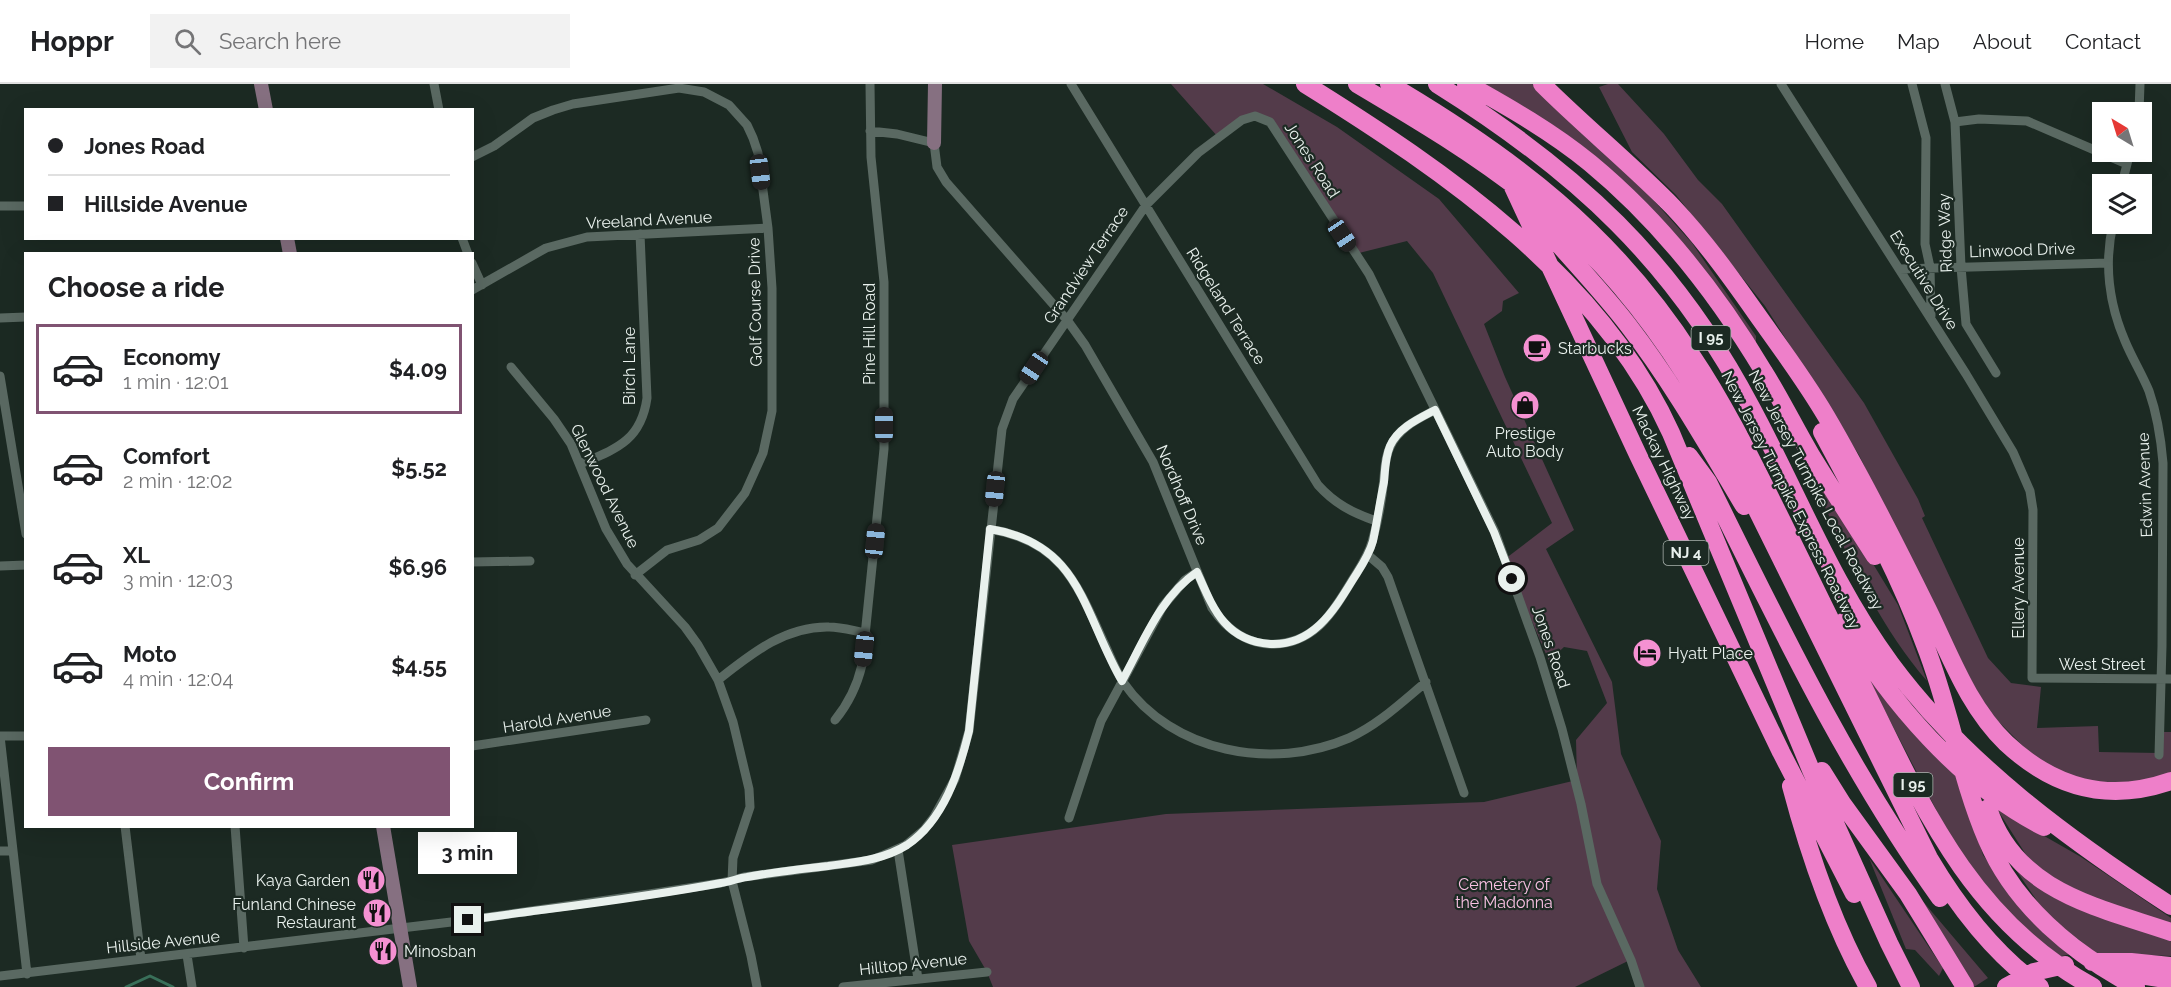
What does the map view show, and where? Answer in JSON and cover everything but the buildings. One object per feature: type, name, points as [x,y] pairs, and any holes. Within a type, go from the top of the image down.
[{"type":"highway","points":[[1305,84],[1394,142],[1466,195],[1517,237],[1598,317],[1650,390],[1671,433],[1748,622],[1863,887],[1911,987]]},
{"type":"highway","name":"New Jersey Turnpike Express Roadway","points":[[1357,84],[1442,135],[1513,184],[1565,228],[1613,277],[1656,329],[1694,387],[1729,453],[1929,858],[1965,913],[1995,947],[2040,987]]},
{"type":"highway","name":"New Jersey Turnpike Express Roadway","points":[[1389,84],[1472,135],[1528,175],[1579,219],[1626,267],[1667,319],[1711,385],[1738,433],[1898,757],[1953,855],[1979,892],[2009,926],[2042,954],[2093,987]]},
{"type":"highway","name":"New Jersey Turnpike Local Roadway","points":[[1437,84],[1513,134],[1582,189],[1633,239],[1677,291],[1704,328],[1734,376],[1845,591],[1872,636],[1892,665],[1934,716],[1976,758],[2033,807],[2085,848],[2171,906]]},
{"type":"highway","points":[[1467,84],[1542,128],[1591,164],[1632,202],[1713,296],[1749,348],[1834,493],[1888,576],[1914,597],[1962,718],[1993,824],[2008,849],[2022,865],[2058,891],[2095,908],[2171,932]]},
{"type":"highway","name":"NJ 4","points":[[1467,84],[1515,192]]},
{"type":"highway","points":[[1542,84],[1624,158],[1675,210],[1711,251],[1773,336],[1796,388],[1894,571],[1914,597],[1977,709],[1995,731],[2031,763],[2061,781],[2093,790],[2129,791],[2171,781]]},
{"type":"highway","points":[[1515,192],[1558,246],[1627,323],[1671,386],[1766,545],[1789,576]]},
{"type":"highway","name":"Mackay Highway","points":[[1515,192],[1590,354],[1782,752]]},
{"type":"highway","points":[[1671,433],[1708,482],[1812,692],[1881,810],[1946,907],[1995,947]]},
{"type":"highway","points":[[1791,539],[1872,666],[1903,707],[1934,741],[1970,776],[2008,806],[2085,848]]},
{"type":"highway","points":[[1914,597],[1926,645],[1980,823],[1994,855],[2024,900],[2048,926],[2109,972],[2138,981],[2171,980]]},
{"type":"highway","points":[[1748,622],[1770,655],[1824,774],[1908,894],[1965,987]]},
{"type":"highway","points":[[1892,665],[2044,803],[2116,857],[2171,894]]},
{"type":"highway","points":[[1782,752],[1800,819],[1819,874],[1844,939],[1868,987]]},
{"type":"highway","points":[[1782,752],[1900,987]]},
{"type":"highway","points":[[2006,987],[2034,972],[2070,964],[2116,961],[2171,966]]},
{"type":"highway","points":[[2013,987],[2046,977],[2109,971],[2138,981]]},
{"type":"street","points":[[261,84],[266,108]]},
{"type":"street","points":[[434,84],[439,108]]},
{"type":"street","name":"Pine Hill Road","points":[[835,720],[850,699],[862,665],[884,448],[884,282],[871,157],[870,84]]},
{"type":"street","points":[[870,131],[897,134],[934,143],[935,84]]},
{"type":"street","name":"Ridgeland Terrace","points":[[1071,84],[1318,485],[1349,511],[1376,521]]},
{"type":"street","name":"Executive Drive","points":[[1781,84],[1900,269],[2013,452],[2031,498]]},
{"type":"street","points":[[1912,84],[1926,138],[1925,244],[1930,267],[1930,318]]},
{"type":"street","name":"Ridge Way","points":[[1945,84],[1955,122],[1961,267],[1966,324],[1996,373]]},
{"type":"street","points":[[2139,102],[2140,84]]},
{"type":"street","name":"Golf Course Drive","points":[[474,156],[494,146],[533,118],[553,110],[573,104],[679,88],[697,90],[729,105],[747,126],[753,138],[758,153],[768,228],[772,288],[772,399],[769,432],[760,462],[746,493],[718,528],[699,540],[667,550],[635,575]]},
{"type":"street","name":"Grandview Terrace","points":[[898,850],[911,841],[934,817],[962,758],[969,731],[1002,429],[1013,399],[1146,205],[1198,153],[1228,130],[1249,117],[1263,117]]},
{"type":"street","name":"Jones Road","points":[[1263,117],[1274,128],[1280,141],[1369,274],[1494,532],[1536,646],[1562,729],[1598,884],[1640,987]]},
{"type":"street","points":[[1955,122],[1979,119],[2027,121],[2127,164],[2124,174]]},
{"type":"street","name":"Nordhoff Drive","points":[[934,143],[935,160],[946,182],[1085,345],[1153,462],[1212,608],[1228,627],[1250,640],[1275,644],[1298,639],[1319,627],[1332,612],[1368,555],[1390,445],[1412,422],[1435,410]]},
{"type":"street","points":[[0,206],[24,206]]},
{"type":"street","name":"Vreeland Avenue","points":[[474,289],[529,256],[566,242],[596,236],[768,228]]},
{"type":"street","name":"Birch Lane","points":[[580,464],[625,443],[636,431],[646,410],[640,234]]},
{"type":"street","name":"Edwin Avenue","points":[[2112,234],[2108,263],[2112,302],[2118,324],[2149,393],[2161,439],[2166,679],[2159,755]]},
{"type":"street","name":"Linwood Drive","points":[[1900,269],[2108,263]]},
{"type":"street","points":[[474,267],[482,285]]},
{"type":"street","points":[[0,318],[24,317]]},
{"type":"street","name":"Glenwood Avenue","points":[[512,368],[560,426],[580,464],[616,549],[635,575],[685,627],[718,680],[733,722],[749,789],[750,807],[733,858],[732,881],[757,987]]},
{"type":"street","points":[[0,376],[24,522]]},
{"type":"street","name":"Ellery Avenue","points":[[2031,498],[2033,510],[2032,678]]},
{"type":"street","points":[[990,529],[1034,542],[1057,560],[1081,593],[1122,681],[1143,705],[1159,718],[1196,740],[1233,751],[1275,755],[1314,750],[1351,737],[1384,717],[1426,682]]},
{"type":"street","points":[[1368,555],[1382,567],[1388,577],[1464,793]]},
{"type":"street","points":[[474,562],[530,561]]},
{"type":"street","points":[[0,566],[24,565]]},
{"type":"street","points":[[1068,818],[1094,737],[1122,681],[1163,606],[1185,580],[1197,572]]},
{"type":"street","points":[[718,680],[762,647],[790,633],[827,627],[866,633]]},
{"type":"street","name":"West Street","points":[[2032,678],[2166,679]]},
{"type":"street","name":"Harold Avenue","points":[[474,746],[646,720]]},
{"type":"street","points":[[24,736],[0,736],[27,974]]},
{"type":"street","points":[[125,828],[141,959]]},
{"type":"street","points":[[235,828],[244,948]]},
{"type":"street","points":[[383,828],[410,987]]},
{"type":"street","points":[[898,850],[918,979]]},
{"type":"street","name":"Hillside Avenue","points":[[0,976],[244,948],[649,894],[732,881],[744,877],[872,860],[898,850]]},
{"type":"street","points":[[0,851],[13,851]]},
{"type":"street","points":[[187,955],[192,987]]},
{"type":"street","name":"Hilltop Avenue","points":[[843,987],[987,972]]},
{"type":"green space","name":"Cemetery of the Madonna","points":[[1171,84],[1263,84],[1337,127],[1439,199],[1519,293],[1503,301],[1502,311],[1484,324],[1505,377],[1574,530],[1546,549],[1612,682],[1621,754],[1661,841],[1657,889],[1678,950],[1701,987],[1640,987],[1630,960],[1575,987],[993,987],[969,941],[952,845],[1166,814],[1484,802],[1577,780],[1576,740],[1607,703],[1587,651],[1564,647],[1549,661],[1505,559],[1552,523],[1433,273],[1407,241],[1355,254],[1274,128],[1255,116],[1218,137]]},
{"type":"green space","points":[[1480,84],[1535,84],[1646,192],[1692,243],[1756,336],[1756,345],[1673,236]]},
{"type":"green space","points":[[1618,84],[1664,134],[1698,180],[1722,204],[1864,403],[1918,499],[1925,516],[1922,518],[1988,658],[2011,683],[2041,687],[2037,728],[2098,726],[2099,752],[2159,753],[2160,732],[2171,732],[2171,774],[2150,781],[2096,786],[2039,762],[1989,712],[1951,645],[1859,455],[1765,306],[1676,195],[1632,152],[1599,87]]},
{"type":"green space","points":[[1803,460],[1864,549],[1898,605],[1927,681],[1889,630],[1873,603]]},
{"type":"green space","points":[[1859,661],[1955,767],[1983,855],[2025,912],[2071,954],[2057,957],[1993,899],[1954,844]]},
{"type":"green space","points":[[1997,809],[2081,857],[2171,918],[2171,924],[2077,893],[2030,861]]},
{"type":"green space","points":[[1869,858],[1943,968],[1939,976],[1915,950],[1906,949]]},
{"type":"green space","points":[[2016,870],[2078,908],[2171,939],[2171,956],[2096,953],[2046,914]]},
{"type":"green space","points":[[1904,879],[1988,978],[1974,987]]},
{"type":"waterway","points":[[126,987],[150,976],[173,987]]},
{"type":"place","name":"Starbucks","points":[[1537,348]]},
{"type":"place","name":"Prestige Auto Body","points":[[1525,405]]},
{"type":"place","name":"Hyatt Place","points":[[1647,653]]},
{"type":"place","name":"Kaya Garden","points":[[371,880]]},
{"type":"place","name":"Funland Chinese Restaurant","points":[[377,913]]},
{"type":"place","name":"Minosban","points":[[383,951]]},
{"type":"route","points":[[468,920],[721,883],[744,877],[872,860],[906,845],[924,830],[934,817],[955,779],[962,758],[969,731],[990,529],[1004,531],[1034,542],[1047,550],[1066,570],[1081,593],[1122,681],[1163,606],[1185,580],[1197,572],[1212,608],[1228,627],[1250,640],[1275,644],[1287,643],[1309,634],[1319,627],[1332,612],[1368,555],[1390,445],[1412,422],[1435,410],[1494,532],[1512,579]]}]
